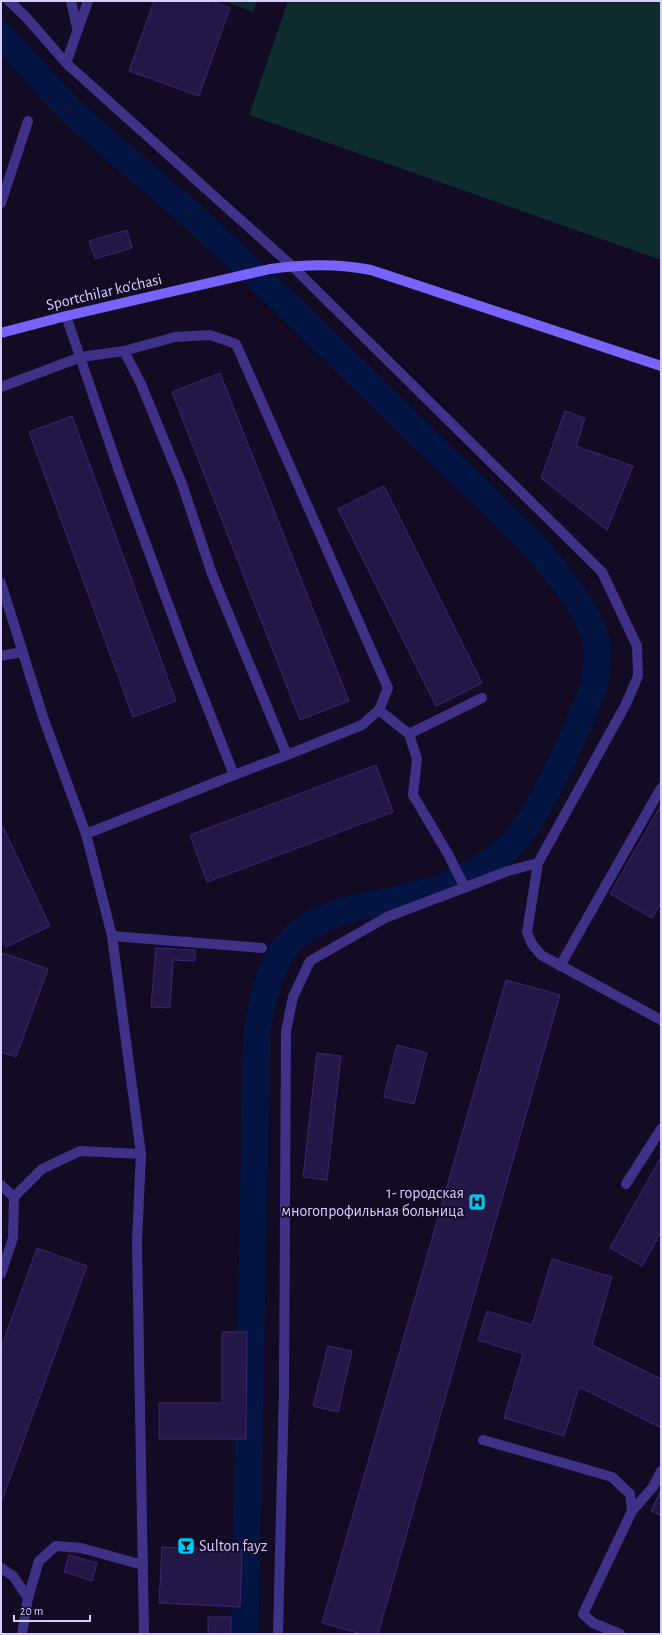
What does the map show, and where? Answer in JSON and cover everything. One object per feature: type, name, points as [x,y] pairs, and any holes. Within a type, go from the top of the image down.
[{"type":"street","points":[[9,1],[26,17],[66,63],[292,266],[602,572],[637,646],[638,676],[626,704],[538,863],[528,932],[532,944],[541,955],[661,1020]]},
{"type":"street","points":[[71,1],[78,28]]},
{"type":"street","points":[[66,63],[88,1]]},
{"type":"street","points":[[1,203],[28,121]]},
{"type":"street","name":"Sportchilar ko'chasi","points":[[1,333],[66,316],[270,269],[329,264],[349,265],[371,270],[661,366]]},
{"type":"street","points":[[66,316],[121,478],[188,658],[234,775]]},
{"type":"street","points":[[1,387],[81,357],[124,351],[175,337],[210,335],[236,344],[388,688],[380,710],[362,725],[86,834]]},
{"type":"street","points":[[124,351],[141,384],[182,484],[212,574],[287,755]]},
{"type":"street","points":[[1,583],[44,720],[86,834],[112,936],[141,1154],[137,1241],[144,1634]]},
{"type":"street","points":[[1,656],[22,652]]},
{"type":"street","points":[[409,734],[482,698]]},
{"type":"street","points":[[380,710],[409,734],[417,760],[413,795],[448,854],[465,888]]},
{"type":"street","points":[[560,966],[661,788]]},
{"type":"street","points":[[278,1634],[284,1390],[286,1031],[293,997],[310,961],[387,917],[508,871],[538,863]]},
{"type":"street","points":[[112,936],[262,948]]},
{"type":"street","points":[[626,1184],[661,1129]]},
{"type":"street","points":[[1,1274],[14,1238],[14,1197],[42,1169],[80,1151],[141,1154]]},
{"type":"street","points":[[1,1185],[14,1197]]},
{"type":"street","points":[[483,1440],[612,1477],[630,1494],[632,1511]]},
{"type":"street","points":[[620,1634],[593,1623],[583,1614],[632,1511],[653,1487],[661,1471]]},
{"type":"street","points":[[22,1634],[28,1598],[39,1562],[56,1546],[81,1548],[143,1565]]},
{"type":"street","points":[[1,1568],[13,1576],[28,1598]]},
{"type":"green space","points":[[224,1],[257,1],[253,12]]},
{"type":"green space","points":[[288,1],[661,1],[661,260],[249,115]]},
{"type":"building","points":[[154,1],[212,1],[230,8],[199,96],[129,71]]},
{"type":"building","points":[[127,230],[132,248],[95,259],[89,241]]},
{"type":"building","points":[[220,373],[349,701],[300,720],[172,392]]},
{"type":"building","points":[[565,411],[585,418],[576,446],[633,466],[607,530],[541,478]]},
{"type":"building","points":[[72,416],[176,701],[133,717],[29,432]]},
{"type":"building","points":[[384,486],[482,683],[436,706],[338,509]]},
{"type":"building","points":[[376,765],[393,812],[207,882],[190,835]]},
{"type":"building","points":[[661,805],[661,903],[652,918],[610,894]]},
{"type":"building","points":[[1,823],[50,926],[6,947],[1,937]]},
{"type":"building","points":[[156,948],[195,950],[195,961],[173,960],[170,1008],[151,1007]]},
{"type":"building","points":[[3,953],[48,969],[16,1057],[1,1052],[1,958]]},
{"type":"building","points":[[506,980],[560,995],[378,1634],[362,1634],[322,1623]]},
{"type":"building","points":[[397,1045],[427,1053],[414,1104],[384,1097]]},
{"type":"building","points":[[317,1053],[341,1056],[327,1180],[303,1177]]},
{"type":"building","points":[[661,1157],[661,1232],[642,1266],[610,1248]]},
{"type":"building","points":[[37,1248],[87,1266],[1,1503],[1,1348]]},
{"type":"building","points":[[552,1259],[612,1277],[592,1345],[661,1379],[661,1428],[579,1387],[564,1436],[504,1418],[523,1354],[478,1340],[487,1311],[532,1325]]},
{"type":"building","points":[[222,1332],[247,1332],[246,1439],[159,1439],[159,1403],[222,1403]]},
{"type":"building","points":[[328,1346],[352,1351],[338,1412],[313,1406]]},
{"type":"building","points":[[661,1490],[661,1516],[651,1511]]},
{"type":"building","points":[[162,1547],[242,1550],[240,1607],[159,1603]]},
{"type":"building","points":[[69,1555],[97,1563],[92,1581],[64,1572]]},
{"type":"building","points":[[208,1617],[231,1617],[231,1634],[208,1634]]},
{"type":"waterway","points":[[1,35],[72,112],[191,215],[252,271],[532,543],[571,592],[580,606],[594,634],[597,647],[595,676],[589,699],[565,754],[540,805],[527,826],[514,842],[501,854],[486,864],[471,873],[434,890],[346,911],[329,916],[312,924],[298,934],[288,944],[281,954],[270,978],[262,1004],[257,1030],[245,1634]]},
{"type":"place","name":"1- городская многопрофильная больница","points":[[477,1202]]},
{"type":"place","name":"Sulton fayz","points":[[186,1546]]}]
